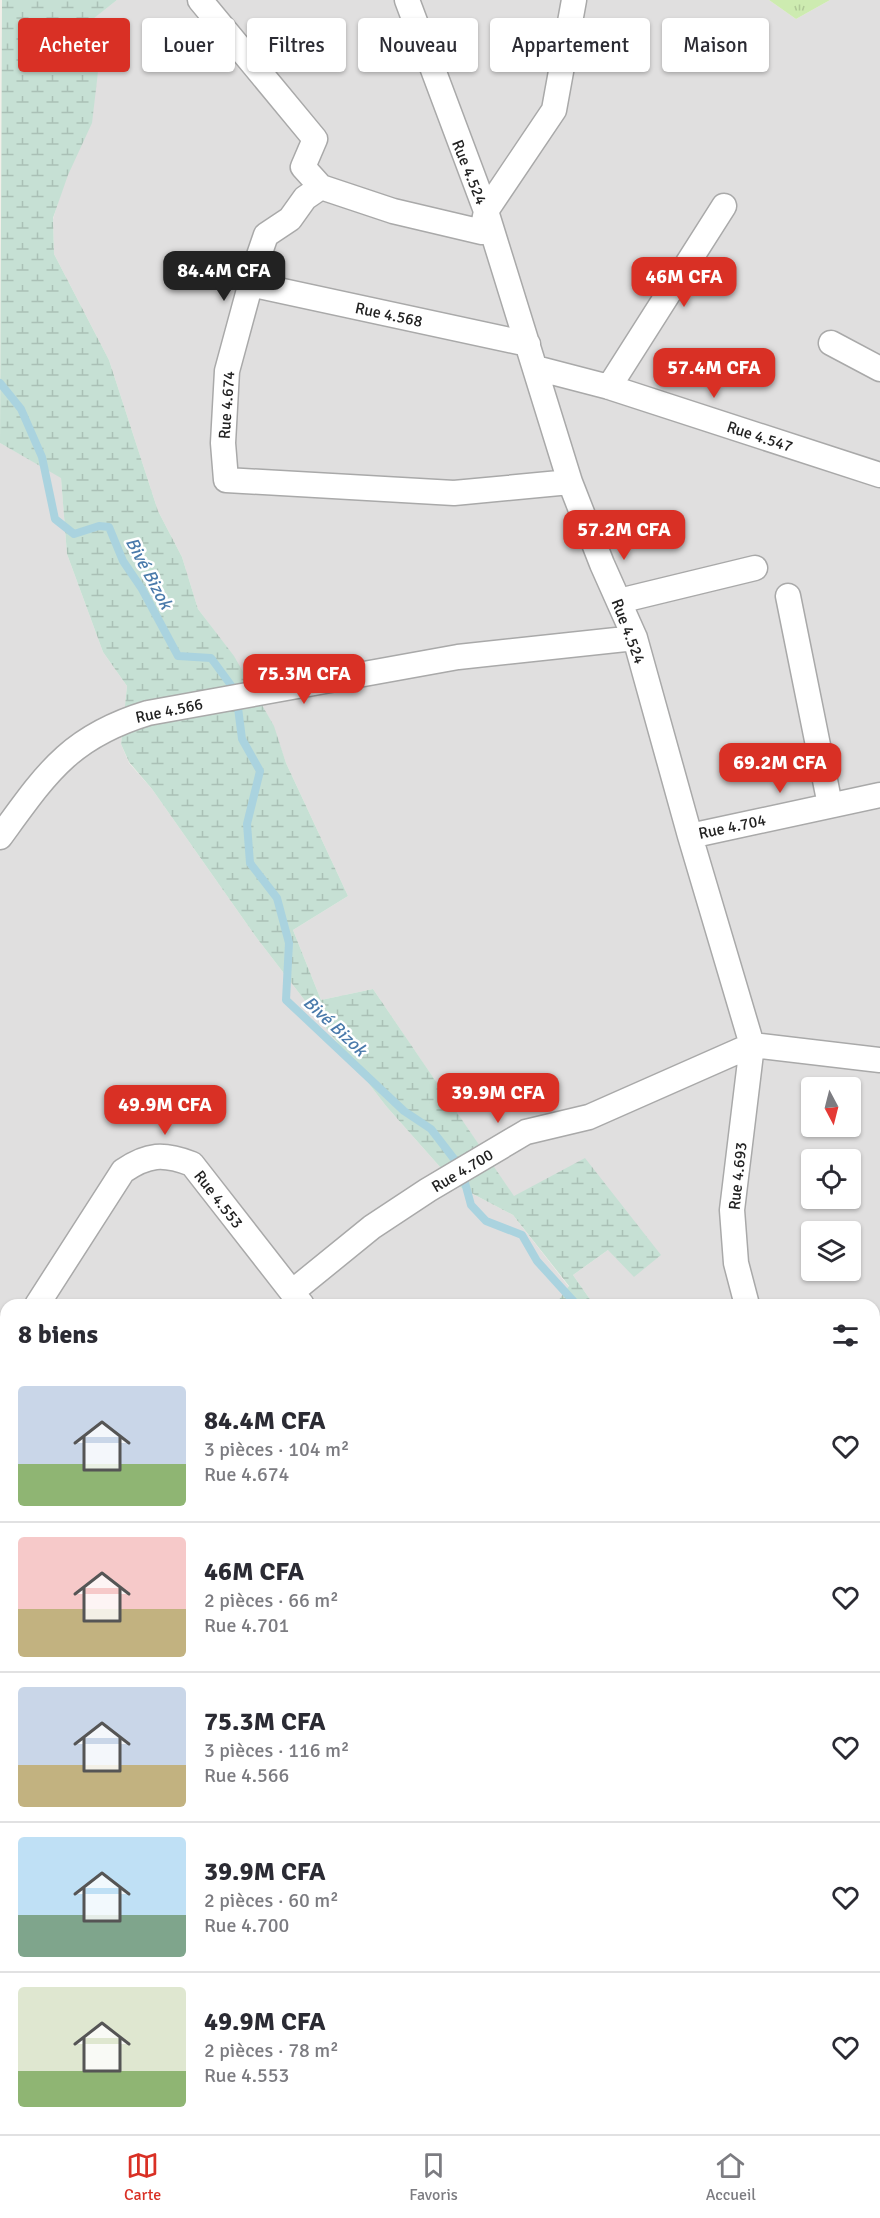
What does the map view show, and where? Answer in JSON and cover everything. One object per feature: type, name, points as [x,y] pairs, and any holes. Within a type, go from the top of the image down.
[{"type":"street","points":[[200,0],[315,139],[303,167],[321,187],[393,211],[482,232],[486,211],[554,110],[574,0]]},
{"type":"street","name":"Rue 4.524","points":[[407,0],[486,211],[570,482],[635,638],[752,1046]]},
{"type":"street","name":"Rue 4.674","points":[[321,187],[304,198],[290,219],[266,236],[250,284],[227,372],[223,443],[226,480],[454,493],[570,482]]},
{"type":"street","points":[[609,387],[724,206]]},
{"type":"street","name":"Rue 4.568","points":[[250,284],[528,344]]},
{"type":"street","points":[[831,343],[880,369]]},
{"type":"street","name":"Rue 4.547","points":[[536,368],[609,387],[880,475]]},
{"type":"street","points":[[619,601],[755,568]]},
{"type":"street","points":[[788,596],[830,805]]},
{"type":"street","name":"Rue 4.566","points":[[0,837],[46,774],[64,756],[118,722],[159,711],[458,657],[635,638]]},
{"type":"street","name":"Rue 4.704","points":[[690,836],[880,795]]},
{"type":"street","points":[[752,1046],[880,1060]]},
{"type":"street","name":"Rue 4.700","points":[[297,1299],[372,1227],[428,1190],[526,1132],[589,1117],[752,1046]]},
{"type":"street","name":"Rue 4.693","points":[[745,1299],[736,1263],[732,1210],[752,1046]]},
{"type":"street","name":"Rue 4.553","points":[[41,1299],[123,1171],[142,1158],[171,1156],[192,1164],[297,1299]]},
{"type":"shaded area","points":[[117,0],[769,0],[796,19],[830,0],[880,0],[880,1299],[590,1299],[573,1275],[608,1250],[585,1159],[514,1197],[373,989],[321,1000],[293,930],[348,896],[286,763],[273,726],[234,657],[198,609],[182,557],[158,511],[109,360],[54,254],[53,219],[98,72],[130,72],[130,18],[94,18]]},
{"type":"shaded area","points":[[0,443],[61,477],[67,554],[103,652],[127,686],[121,744],[129,763],[152,789],[256,937],[386,1106],[456,1185],[513,1215],[569,1287],[560,1299],[0,1299]]},
{"type":"green space","points":[[2,0],[117,0],[94,18],[18,18],[18,72],[98,72],[92,123],[68,175],[53,218],[54,254],[109,360],[158,511],[182,557],[198,609],[234,656],[274,726],[286,763],[348,896],[293,930],[321,1000],[373,989],[514,1196],[585,1158],[661,1255],[634,1277],[608,1250],[573,1275],[590,1299],[559,1299],[569,1286],[513,1215],[456,1185],[386,1106],[256,937],[152,789],[129,762],[121,744],[127,686],[103,652],[67,554],[61,478],[0,443]]},
{"type":"green space","points":[[769,0],[830,0],[796,19]]},
{"type":"waterway","name":"Bivé Bizok","points":[[0,383],[21,409],[42,457],[55,519],[74,534],[99,526],[109,527],[123,561],[142,589],[178,656],[211,658],[236,692],[242,739],[260,771],[247,824],[250,863],[277,898],[289,943],[286,1000],[404,1111],[431,1129],[461,1168],[471,1205],[486,1221],[522,1235],[537,1261],[572,1299]]}]
